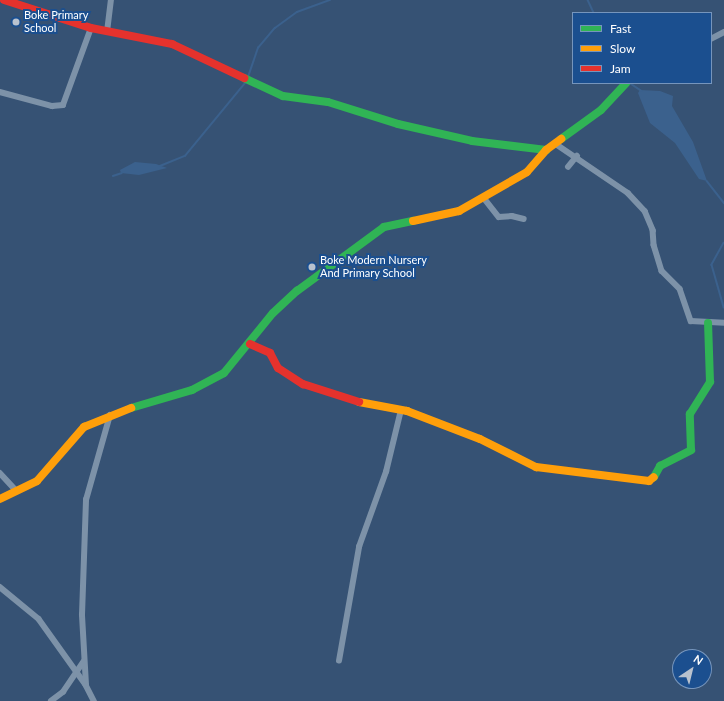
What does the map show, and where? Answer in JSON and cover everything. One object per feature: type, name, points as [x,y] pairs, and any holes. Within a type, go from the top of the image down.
[{"type":"street","points":[[4,0],[91,28],[172,44],[284,96],[328,102],[398,124],[472,141],[546,150]]},
{"type":"street","points":[[107,32],[111,0]]},
{"type":"street","points":[[0,92],[52,106],[63,105],[91,28]]},
{"type":"street","points":[[712,38],[724,32]]},
{"type":"street","points":[[0,499],[37,481],[76,433],[110,415],[207,383],[231,367],[273,313],[297,291],[384,227],[447,215],[484,198],[527,172],[546,150],[600,110],[625,84]]},
{"type":"street","points":[[556,144],[577,156],[628,193],[645,211],[653,230],[662,271],[680,289],[688,318],[708,323],[724,323]]},
{"type":"street","points":[[568,167],[577,156]]},
{"type":"street","points":[[484,198],[499,217],[512,216],[524,219]]},
{"type":"street","points":[[250,344],[270,353],[278,368],[303,384],[352,401],[401,410],[480,439],[536,467],[648,481],[665,463],[691,450],[690,414],[710,382],[708,323]]},
{"type":"street","points":[[339,661],[359,547],[386,472],[401,410]]},
{"type":"street","points":[[86,685],[83,662],[86,500],[110,415]]},
{"type":"street","points":[[0,473],[16,490]]},
{"type":"street","points":[[0,587],[39,619],[86,685],[94,701]]},
{"type":"street","points":[[51,701],[63,692],[75,671],[83,662]]},
{"type":"water","points":[[640,90],[660,91],[673,96],[672,106],[693,142],[707,181],[699,179],[675,143],[650,123],[638,93]]},
{"type":"water","points":[[135,162],[156,164],[167,168],[139,175],[121,173],[120,170]]},
{"type":"waterway","points":[[248,77],[258,48],[275,28],[297,12],[330,0]]},
{"type":"waterway","points":[[588,0],[594,12]]},
{"type":"waterway","points":[[160,166],[185,156],[246,82]]},
{"type":"waterway","points":[[632,84],[642,91]]},
{"type":"waterway","points":[[113,176],[122,173]]},
{"type":"waterway","points":[[707,181],[724,203]]},
{"type":"waterway","points":[[724,243],[712,265],[724,307]]},
{"type":"traffic: fast","points":[[244,78],[283,96],[328,102],[398,124],[472,141],[546,150]]},
{"type":"traffic: fast","points":[[561,139],[601,110],[625,84]]},
{"type":"traffic: fast","points":[[131,408],[192,390],[224,373],[273,313],[297,291],[384,227],[413,221]]},
{"type":"traffic: fast","points":[[654,477],[660,466],[691,450],[690,414],[710,382],[708,323]]},
{"type":"traffic: slow","points":[[413,221],[459,211],[527,172],[546,150],[561,139]]},
{"type":"traffic: slow","points":[[359,402],[407,411],[480,439],[536,467],[649,481],[654,477]]},
{"type":"traffic: slow","points":[[0,499],[37,481],[84,427],[131,408]]},
{"type":"traffic: jam","points":[[4,0],[91,28],[172,44],[244,78]]},
{"type":"traffic: jam","points":[[250,344],[270,353],[278,368],[303,384],[359,402]]},
{"type":"place","name":"Boke Primary School","points":[[16,22]]},
{"type":"place","name":"Boke Modern Nursery And Primary School","points":[[312,267]]}]
